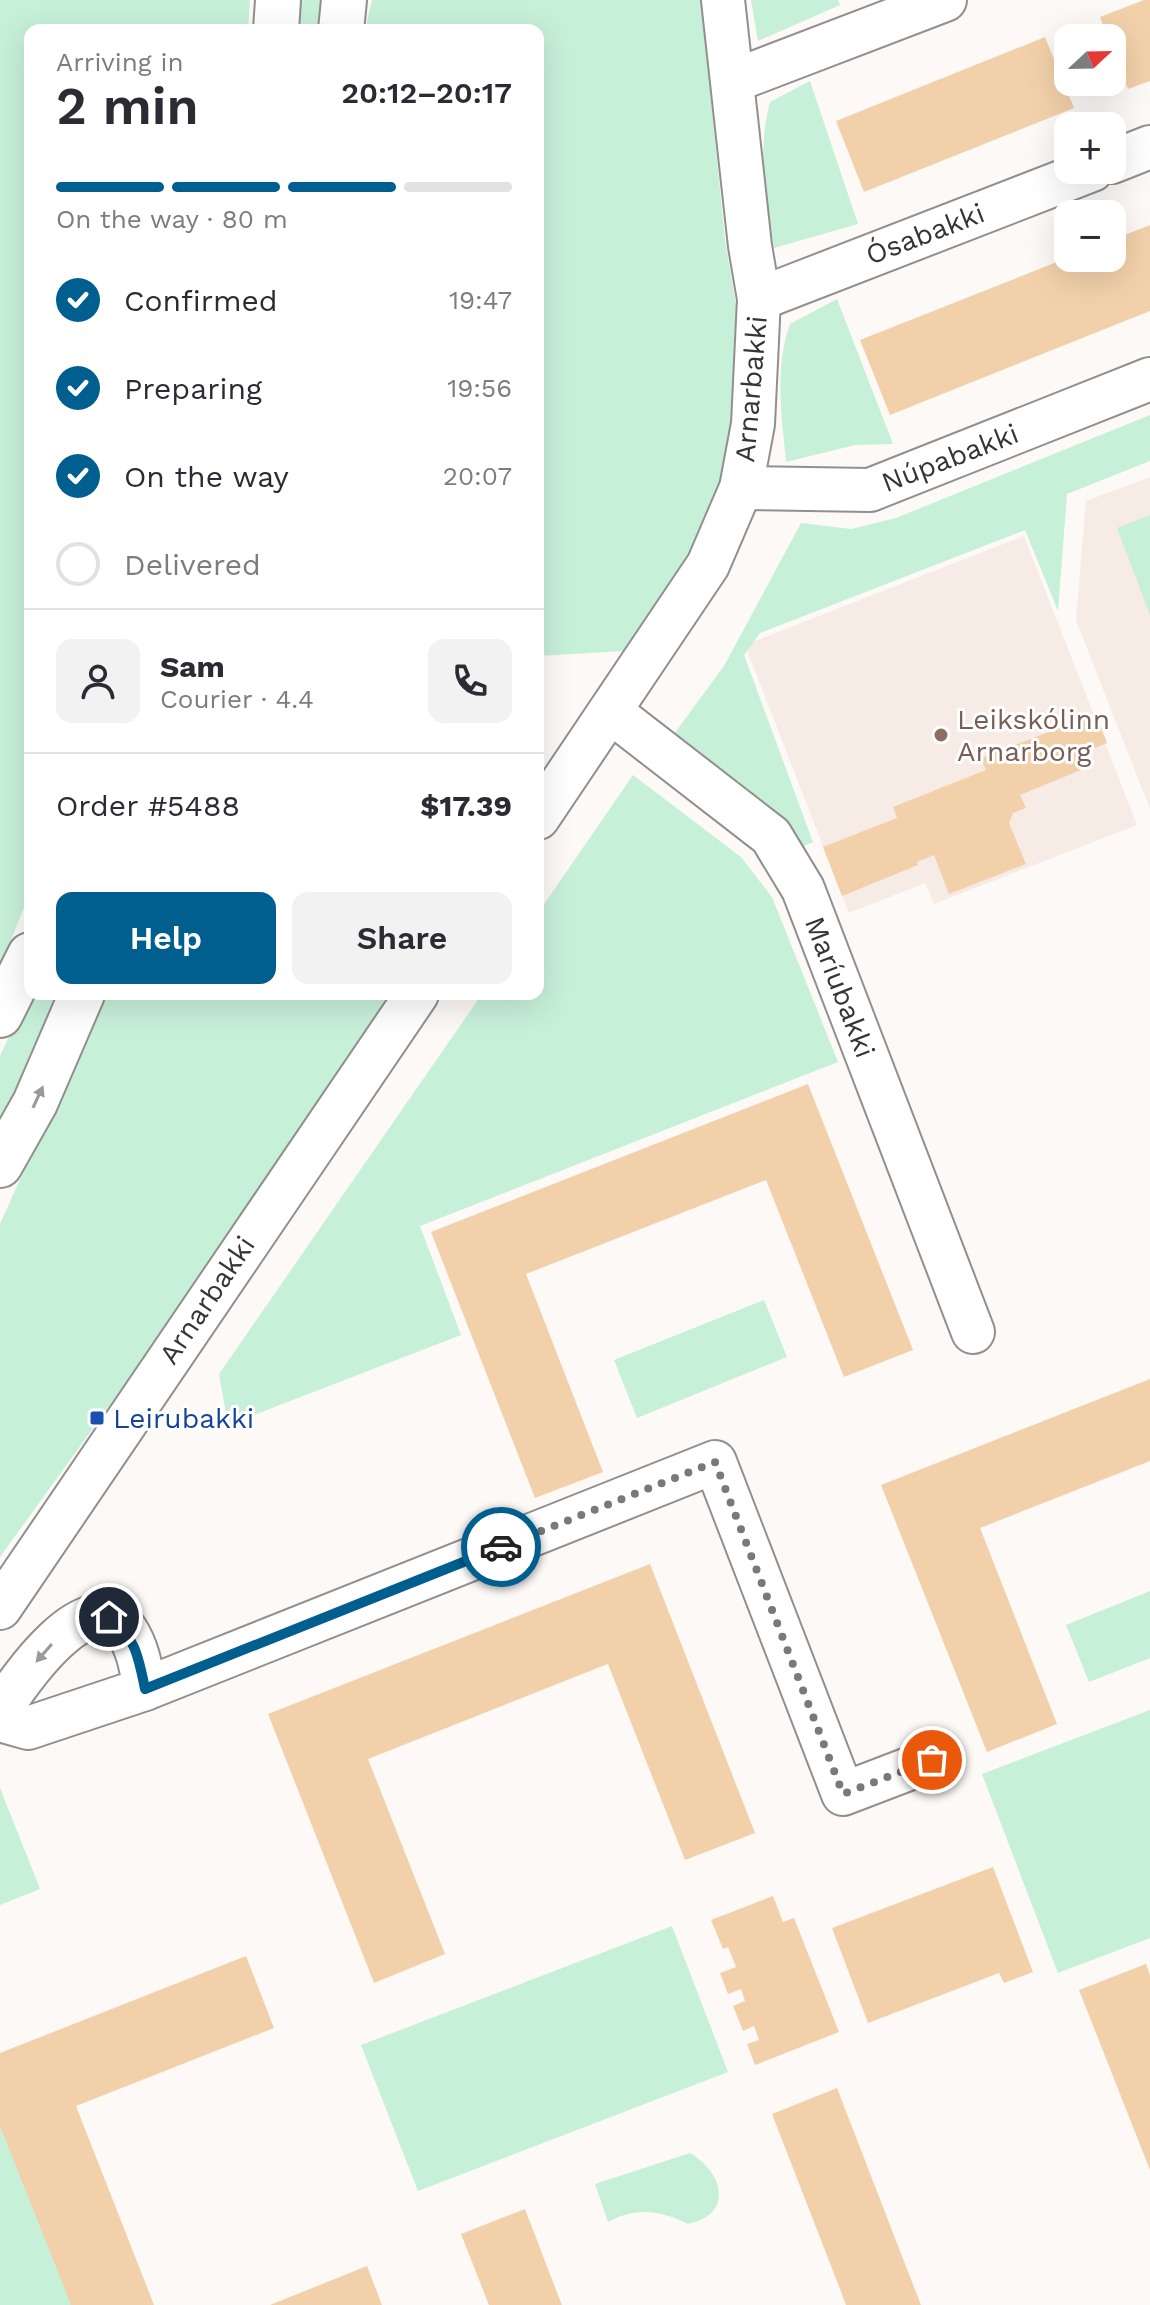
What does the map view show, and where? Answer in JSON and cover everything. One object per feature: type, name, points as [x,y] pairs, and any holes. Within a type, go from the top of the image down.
[{"type":"main road","points":[[276,24],[278,0]]},
{"type":"main road","points":[[342,24],[344,0]]},
{"type":"main road","points":[[0,1015],[24,967]]},
{"type":"main road","points":[[0,1165],[35,1103],[79,1000]]},
{"type":"street","name":"Arnarbakki","points":[[544,809],[708,565],[741,488],[753,424],[759,299],[750,246],[723,0]]},
{"type":"street","points":[[733,81],[945,0]]},
{"type":"street","points":[[1126,156],[1150,147]]},
{"type":"street","name":"Ósabakki","points":[[759,299],[1056,184]]},
{"type":"street","name":"Núpabakki","points":[[741,488],[870,490],[1150,379]]},
{"type":"street","name":"Maríubakki","points":[[611,712],[771,836],[795,875],[973,1332]]},
{"type":"street","name":"Arnarbakki","points":[[0,1608],[413,1000]]},
{"type":"street","points":[[0,1720],[28,1728],[145,1689],[715,1462],[843,1794],[932,1760]]},
{"type":"street","points":[[0,1711],[14,1688],[52,1643],[74,1624],[92,1616],[109,1617],[124,1627],[137,1650],[145,1689]]},
{"type":"shaded area","points":[[1150,477],[1150,809],[1076,620],[1086,501]]},
{"type":"shaded area","name":"Leikskólinn Arnarborg","points":[[1024,536],[1137,825],[934,904],[925,883],[849,913],[745,645]]},
{"type":"green space","points":[[0,0],[250,0],[248,24],[24,24],[24,907],[0,968]]},
{"type":"green space","points":[[301,0],[324,0],[322,24],[299,24]]},
{"type":"green space","points":[[372,0],[701,0],[725,240],[742,340],[731,442],[710,524],[652,630],[624,651],[544,656],[544,24],[366,24]]},
{"type":"green space","points":[[751,0],[838,0],[840,5],[758,41]]},
{"type":"green space","points":[[810,81],[858,224],[774,248],[763,157],[770,102]]},
{"type":"green space","points":[[837,299],[893,444],[855,445],[786,462],[781,375],[790,324]]},
{"type":"green space","points":[[1150,415],[1150,461],[1067,494],[1058,611],[1025,530],[760,633],[744,655],[813,842],[795,850],[779,823],[674,734],[724,666],[801,523],[851,529],[896,518]]},
{"type":"green space","points":[[1150,515],[1150,615],[1117,528]]},
{"type":"green space","points":[[633,775],[741,857],[772,897],[838,1062],[420,1226],[461,1335],[228,1425],[219,1374],[478,1000],[544,1000],[544,904]]},
{"type":"green space","points":[[26,1000],[59,1000],[34,1058],[0,1122],[0,1056]]},
{"type":"green space","points":[[100,1000],[390,1000],[211,1265],[0,1557],[0,1224]]},
{"type":"green space","points":[[764,1300],[787,1357],[637,1418],[614,1360]]},
{"type":"green space","points":[[1150,1591],[1150,1658],[1089,1682],[1066,1625]]},
{"type":"green space","points":[[1150,1710],[1150,1938],[1058,1973],[982,1774]]},
{"type":"green space","points":[[0,1788],[40,1889],[0,1905]]},
{"type":"green space","points":[[672,1926],[728,2072],[418,2191],[361,2045]]},
{"type":"green space","points":[[0,2120],[72,2305],[0,2305]]},
{"type":"green space","points":[[690,2153],[701,2161],[716,2181],[718,2202],[713,2211],[703,2219],[688,2224],[648,2212],[628,2214],[608,2222],[595,2184]]},
{"type":"building","points":[[1150,0],[1150,81],[1128,89],[1126,24],[1103,24],[1100,17]]},
{"type":"building","points":[[1045,37],[1054,59],[1054,96],[1069,96],[1074,108],[1054,112],[1054,116],[864,192],[836,121]]},
{"type":"building","points":[[1150,225],[1150,311],[890,415],[860,340],[1054,263],[1054,272],[1126,272],[1126,234]]},
{"type":"building","points":[[1096,714],[1107,743],[1087,751],[1093,765],[1020,795],[1026,808],[1013,813],[1009,823],[1026,864],[949,894],[934,855],[917,862],[918,865],[842,896],[823,847],[897,818],[893,807],[986,770],[981,758]]},
{"type":"building","points":[[808,1084],[913,1350],[844,1377],[766,1180],[526,1274],[603,1472],[535,1498],[431,1232]]},
{"type":"building","points":[[1150,1379],[1150,1461],[980,1528],[1057,1724],[987,1752],[881,1485]]},
{"type":"building","points":[[650,1564],[755,1833],[685,1860],[608,1664],[595,1669],[368,1759],[445,1954],[374,1983],[268,1714]]},
{"type":"building","points":[[993,1867],[1033,1972],[1004,1983],[999,1973],[868,2023],[832,1928]]},
{"type":"building","points":[[773,1896],[783,1922],[794,1918],[839,2032],[755,2065],[747,2044],[759,2040],[754,2026],[743,2031],[733,2006],[745,2001],[741,1989],[728,1994],[720,1973],[736,1967],[728,1947],[723,1949],[711,1920]]},
{"type":"building","points":[[246,1956],[274,2028],[76,2106],[154,2305],[71,2305],[0,2126],[0,2053]]},
{"type":"building","points":[[1146,1964],[1150,1975],[1150,2170],[1079,1990]]},
{"type":"building","points":[[837,2088],[921,2305],[846,2305],[772,2114]]},
{"type":"building","points":[[525,2209],[562,2305],[489,2305],[461,2234]]},
{"type":"building","points":[[367,2266],[382,2305],[270,2305]]},
{"type":"way so far","points":[[501,1547],[715,1462],[843,1794],[932,1760]]},
{"type":"place","name":"Leikskólinn Arnarborg","points":[[941,735]]},
{"type":"place","name":"Leirubakki","points":[[97,1418]]},
{"type":"route","points":[[109,1617],[124,1627],[137,1650],[145,1689],[501,1547]]}]
